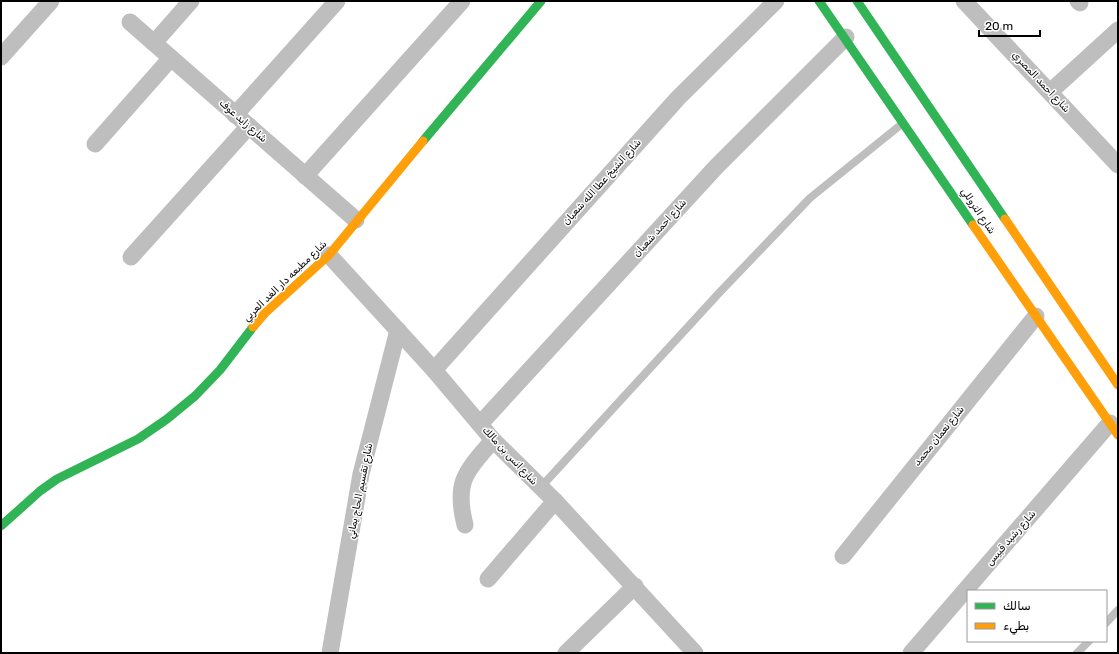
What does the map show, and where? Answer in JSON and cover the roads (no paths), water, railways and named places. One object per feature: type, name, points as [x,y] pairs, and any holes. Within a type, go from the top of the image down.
[{"type":"street","points":[[1,57],[51,1]]},
{"type":"street","points":[[154,43],[191,1]]},
{"type":"street","points":[[236,115],[337,1]]},
{"type":"street","points":[[305,176],[462,1]]},
{"type":"street","name":"شارع مطبعه دار الغد العربي","points":[[1,526],[40,491],[57,479],[138,439],[167,419],[195,396],[220,370],[240,342],[264,313],[329,255],[356,220],[541,1]]},
{"type":"street","name":"شارع الشيخ عطا الله شعبان","points":[[434,370],[678,98],[776,1]]},
{"type":"street","name":"شارع التروللي","points":[[819,1],[846,37],[1114,429]]},
{"type":"street","name":"شارع التروللي","points":[[857,1],[1118,385]]},
{"type":"street","name":"شارع احمد المصري","points":[[964,1],[1118,165]]},
{"type":"street","name":"شارع زايد عوف","points":[[130,22],[356,220]]},
{"type":"street","points":[[1050,92],[1118,30]]},
{"type":"street","name":"شارع احمد شعبان","points":[[480,424],[716,167],[846,37]]},
{"type":"street","points":[[95,144],[171,58]]},
{"type":"street","points":[[131,256],[249,126]]},
{"type":"street","name":"شارع انس بن مالك","points":[[329,255],[434,370],[493,440],[540,488],[555,501],[635,586],[695,653]]},
{"type":"street","name":"شارع نعمان محمد","points":[[843,556],[1036,316]]},
{"type":"street","name":"شارع تقسيم الحاج يماني","points":[[330,653],[362,474],[398,330]]},
{"type":"street","name":"شارع رشيد قبيس","points":[[968,590],[1114,429]]},
{"type":"street","points":[[465,525],[460,498],[462,484],[467,471],[493,440]]},
{"type":"street","points":[[488,579],[555,501]]},
{"type":"street","points":[[566,653],[635,586]]},
{"type":"street","name":"شارع رشيد قبيس","points":[[911,653],[967,591]]},
{"type":"lane","points":[[540,488],[719,293],[810,198],[904,122]]},
{"type":"lane","points":[[1107,622],[1118,610]]},
{"type":"lane","points":[[1077,653],[1088,642]]}]
